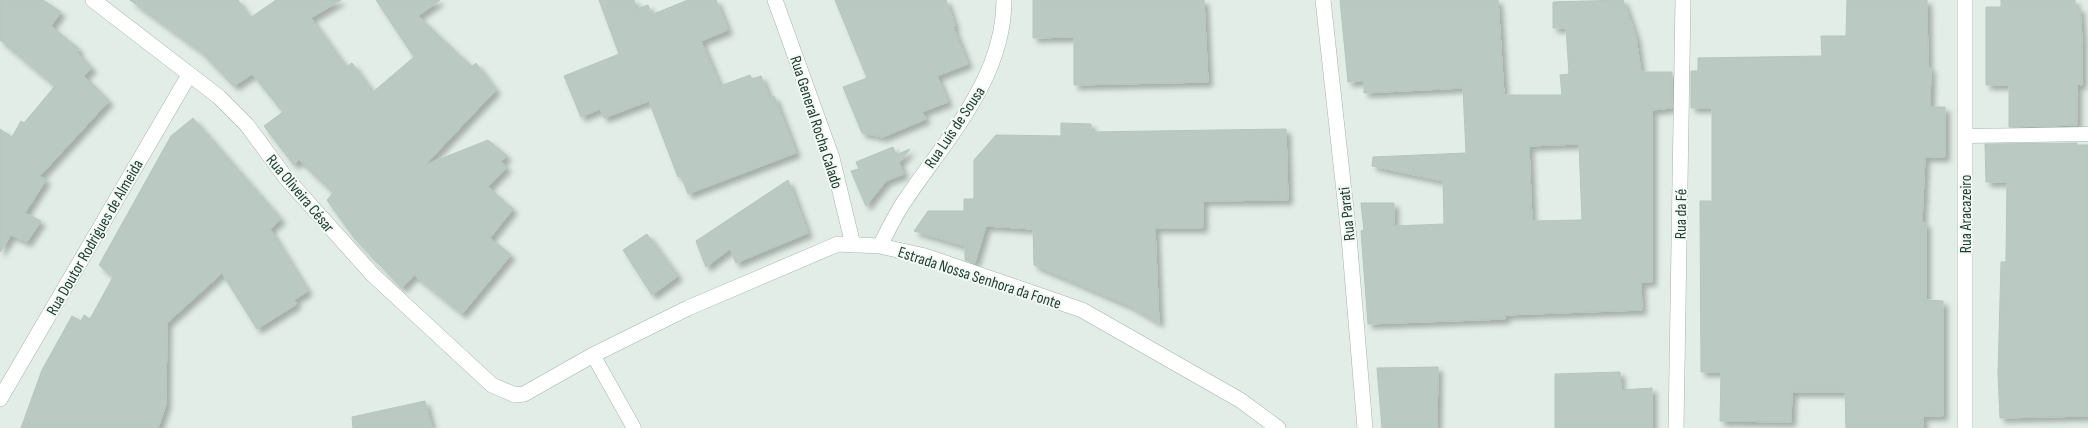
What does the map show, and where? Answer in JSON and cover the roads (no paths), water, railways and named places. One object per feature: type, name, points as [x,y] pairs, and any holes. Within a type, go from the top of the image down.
[{"type":"street","name":"Rua Oliveira César","points":[[93,0],[219,97],[247,126],[286,178],[373,276],[492,385],[504,392]]},
{"type":"street","name":"Rua General Rocha Calado","points":[[776,0],[832,158],[853,245]]},
{"type":"street","name":"Rua Luís de Sousa","points":[[880,246],[904,201],[982,89],[997,53],[1004,0]]},
{"type":"street","name":"Rua Parati","points":[[1323,0],[1353,274],[1365,428]]},
{"type":"street","name":"Rua da Fé","points":[[1676,428],[1683,0]]},
{"type":"street","name":"Rua Aracazeiro","points":[[1965,0],[1965,428]]},
{"type":"street","name":"Rua Doutor Rodrigues de Almeida","points":[[0,399],[189,75]]},
{"type":"street","name":"Estrada Nossa Senhora da Fonte","points":[[504,392],[515,395],[524,394],[593,355],[688,308],[838,244],[880,246],[925,256],[1082,310],[1240,400],[1278,428]]},
{"type":"lane","points":[[1965,136],[2088,134]]},
{"type":"lane","points":[[593,355],[634,428]]}]
